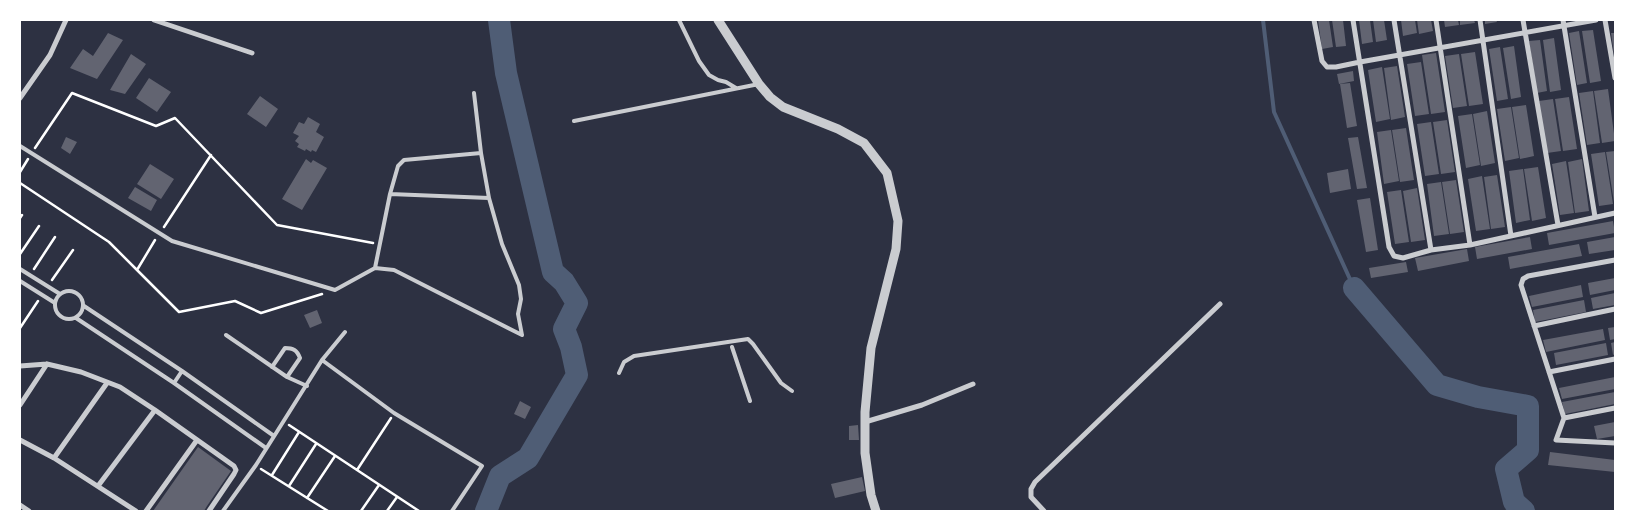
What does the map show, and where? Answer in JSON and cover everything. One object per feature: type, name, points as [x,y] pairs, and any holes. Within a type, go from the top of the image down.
[{"type":"street","points":[[20,98],[50,55],[66,20]]},
{"type":"street","points":[[154,20],[252,53]]},
{"type":"street","points":[[718,20],[759,84],[770,97],[782,107],[838,129],[864,143],[887,172],[898,221],[896,250],[871,348],[865,422],[865,453],[871,495],[876,511]]},
{"type":"street","points":[[1314,20],[1322,61],[1328,67],[1336,68],[1399,54],[1483,40],[1564,23],[1596,20]]},
{"type":"street","points":[[1353,20],[1389,247],[1394,256],[1403,258],[1431,250],[1470,245],[1615,213]]},
{"type":"street","points":[[1394,20],[1431,250]]},
{"type":"street","points":[[1436,20],[1470,245]]},
{"type":"street","points":[[1480,20],[1511,236]]},
{"type":"street","points":[[1523,20],[1558,226]]},
{"type":"street","points":[[1605,20],[1615,78]]},
{"type":"street","points":[[1564,23],[1595,217]]},
{"type":"street","points":[[1615,260],[1528,276],[1523,279],[1521,285],[1564,418],[1556,440],[1615,443]]},
{"type":"street","points":[[1044,511],[1031,497],[1031,489],[1035,482],[1220,304]]},
{"type":"street","points":[[1534,326],[1615,309]]},
{"type":"street","points":[[1549,372],[1615,359]]},
{"type":"street","points":[[20,405],[47,364]]},
{"type":"street","points":[[20,366],[47,364],[81,372],[132,394],[234,466],[236,470],[234,474],[209,511]]},
{"type":"street","points":[[54,458],[107,383]]},
{"type":"street","points":[[865,422],[922,405],[973,384]]},
{"type":"street","points":[[1564,418],[1615,408]]},
{"type":"street","points":[[98,486],[155,410]]},
{"type":"street","points":[[146,511],[197,440]]},
{"type":"street","points":[[21,442],[54,458],[136,511]]},
{"type":"street","points":[[20,505],[29,511]]},
{"type":"lane","points":[[679,20],[709,75],[736,88]]},
{"type":"lane","points":[[574,121],[759,84]]},
{"type":"lane","points":[[20,146],[172,241],[335,290],[375,268],[394,270],[522,335],[518,314],[521,299],[519,285],[502,244],[489,198],[481,153],[474,93]]},
{"type":"lane","points":[[375,268],[390,194],[398,166],[404,160],[481,153]]},
{"type":"lane","points":[[390,194],[489,198]]},
{"type":"lane","points":[[20,269],[60,294]]},
{"type":"lane","points":[[20,281],[55,303]]},
{"type":"lane","points":[[76,318],[84,306],[83,300],[76,292],[66,291],[60,294],[55,303],[56,310],[62,317],[76,318],[174,383],[266,448]]},
{"type":"lane","points":[[84,306],[182,371],[274,436]]},
{"type":"lane","points":[[223,511],[256,465],[322,360],[345,332]]},
{"type":"lane","points":[[226,335],[272,367],[307,386]]},
{"type":"lane","points":[[619,373],[624,362],[634,356],[748,339],[781,383],[792,391]]},
{"type":"lane","points":[[272,367],[285,348],[291,348],[298,352],[300,358],[288,376]]},
{"type":"lane","points":[[732,348],[750,401]]},
{"type":"lane","points":[[322,360],[394,413],[482,466],[452,511]]},
{"type":"lane","points":[[174,383],[182,371]]},
{"type":"path","points":[[20,172],[72,93],[156,126],[174,118],[276,225],[379,244]]},
{"type":"path","points":[[20,254],[39,226]]},
{"type":"path","points":[[30,275],[55,237]]},
{"type":"path","points":[[137,270],[179,312],[235,301],[261,314],[335,290]]},
{"type":"path","points":[[356,470],[394,413]]},
{"type":"path","points":[[283,421],[397,496],[412,509],[419,511]]},
{"type":"path","points":[[272,475],[299,432]]},
{"type":"path","points":[[290,486],[316,444]]},
{"type":"path","points":[[307,498],[335,456]]},
{"type":"path","points":[[256,465],[328,511]]},
{"type":"path","points":[[362,511],[379,485]]},
{"type":"path","points":[[387,511],[397,496]]},
{"type":"building","points":[[1318,20],[1329,20],[1333,47],[1322,49]]},
{"type":"building","points":[[1332,20],[1343,20],[1346,46],[1336,47]]},
{"type":"building","points":[[1359,20],[1370,20],[1373,42],[1362,44]]},
{"type":"building","points":[[1373,20],[1384,20],[1387,40],[1376,42]]},
{"type":"building","points":[[1401,20],[1415,20],[1417,33],[1403,36]]},
{"type":"building","points":[[1417,20],[1431,20],[1433,31],[1419,34]]},
{"type":"building","points":[[1444,20],[1458,20],[1459,25],[1445,27]]},
{"type":"building","points":[[1460,20],[1474,20],[1475,23],[1460,25]]},
{"type":"building","points":[[1485,20],[1496,20],[1497,22],[1485,24]]},
{"type":"building","points":[[1593,30],[1601,81],[1590,83],[1582,31]]},
{"type":"building","points":[[1579,31],[1587,83],[1577,85],[1569,33]]},
{"type":"building","points":[[108,33],[123,40],[97,79],[70,68],[83,49],[93,56]]},
{"type":"building","points":[[1611,33],[1615,33],[1615,54],[1614,54]]},
{"type":"building","points":[[1554,38],[1561,90],[1550,92],[1543,40]]},
{"type":"building","points":[[1540,40],[1547,91],[1537,93],[1529,41]]},
{"type":"building","points":[[1514,46],[1521,97],[1511,99],[1503,48]]},
{"type":"building","points":[[1500,47],[1508,99],[1497,101],[1489,49]]},
{"type":"building","points":[[1475,52],[1483,104],[1469,106],[1461,54]]},
{"type":"building","points":[[1436,53],[1445,112],[1431,114],[1422,55]]},
{"type":"building","points":[[131,54],[146,64],[125,94],[110,90]]},
{"type":"building","points":[[1459,54],[1467,106],[1453,108],[1445,56]]},
{"type":"building","points":[[1421,62],[1429,114],[1415,116],[1407,64]]},
{"type":"building","points":[[1397,66],[1405,117],[1391,120],[1384,68]]},
{"type":"building","points":[[1382,67],[1390,119],[1376,122],[1368,70]]},
{"type":"building","points":[[1353,71],[1354,81],[1339,84],[1337,74]]},
{"type":"building","points":[[149,78],[171,92],[157,112],[136,98]]},
{"type":"building","points":[[1350,83],[1357,126],[1347,128],[1340,84]]},
{"type":"building","points":[[1608,89],[1615,141],[1602,143],[1594,91]]},
{"type":"building","points":[[1593,91],[1600,143],[1587,145],[1579,93]]},
{"type":"building","points":[[260,96],[278,109],[266,127],[247,114]]},
{"type":"building","points":[[1569,97],[1577,149],[1563,151],[1555,99]]},
{"type":"building","points":[[1553,99],[1561,151],[1547,153],[1539,101]]},
{"type":"building","points":[[1526,105],[1534,156],[1520,159],[1512,107]]},
{"type":"building","points":[[1511,107],[1519,158],[1505,161],[1497,109]]},
{"type":"building","points":[[1487,111],[1495,163],[1481,166],[1473,114]]},
{"type":"building","points":[[1472,114],[1480,165],[1466,168],[1458,116]]},
{"type":"building","points":[[308,117],[320,124],[316,132],[324,137],[316,152],[306,149],[305,151],[297,147],[299,144],[295,141],[299,136],[293,133],[299,122],[304,124]]},
{"type":"building","points":[[1447,120],[1455,172],[1441,174],[1433,122]]},
{"type":"building","points":[[1431,122],[1439,174],[1425,176],[1417,124]]},
{"type":"building","points":[[1406,128],[1414,180],[1400,182],[1392,130]]},
{"type":"building","points":[[1391,130],[1399,181],[1384,184],[1377,132]]},
{"type":"building","points":[[66,137],[77,142],[70,154],[61,148]]},
{"type":"building","points":[[1358,137],[1367,188],[1357,189],[1348,138]]},
{"type":"building","points":[[1615,151],[1615,202],[1614,202],[1606,152]]},
{"type":"building","points":[[1605,152],[1613,204],[1599,206],[1591,154]]},
{"type":"building","points":[[306,159],[311,163],[313,160],[327,168],[302,210],[282,199]]},
{"type":"building","points":[[1582,159],[1589,211],[1575,213],[1568,162]]},
{"type":"building","points":[[1566,161],[1574,213],[1560,215],[1552,164]]},
{"type":"building","points":[[150,164],[174,179],[161,199],[137,184]]},
{"type":"building","points":[[1538,167],[1546,218],[1532,221],[1524,169]]},
{"type":"building","points":[[1348,169],[1351,189],[1330,193],[1327,173]]},
{"type":"building","points":[[1523,169],[1530,220],[1516,223],[1509,171]]},
{"type":"building","points":[[1497,175],[1505,227],[1491,229],[1484,177]]},
{"type":"building","points":[[1482,176],[1490,229],[1476,231],[1468,179]]},
{"type":"building","points":[[1456,180],[1464,232],[1450,234],[1442,182]]},
{"type":"building","points":[[1441,182],[1449,234],[1434,236],[1427,184]]},
{"type":"building","points":[[135,187],[157,200],[151,211],[128,198]]},
{"type":"building","points":[[1417,188],[1425,240],[1411,242],[1403,191]]},
{"type":"building","points":[[1401,190],[1409,242],[1395,244],[1387,192]]},
{"type":"building","points":[[1370,198],[1378,250],[1366,252],[1357,200]]},
{"type":"building","points":[[1613,221],[1615,233],[1549,245],[1547,233]]},
{"type":"building","points":[[1530,237],[1532,249],[1477,259],[1475,247]]},
{"type":"building","points":[[1615,237],[1615,250],[1589,254],[1587,242]]},
{"type":"building","points":[[1579,244],[1582,256],[1510,269],[1508,257]]},
{"type":"building","points":[[1467,249],[1469,261],[1418,271],[1415,258]]},
{"type":"building","points":[[1406,262],[1408,272],[1371,278],[1369,268]]},
{"type":"building","points":[[1615,278],[1615,290],[1590,295],[1588,283]]},
{"type":"building","points":[[1581,285],[1583,297],[1532,307],[1529,296]]},
{"type":"building","points":[[1615,293],[1615,305],[1593,309],[1591,298]]},
{"type":"building","points":[[1584,300],[1586,312],[1535,322],[1533,310]]},
{"type":"building","points":[[317,310],[322,323],[310,328],[304,315]]},
{"type":"building","points":[[1615,327],[1615,339],[1610,340],[1608,328]]},
{"type":"building","points":[[1603,329],[1605,340],[1546,352],[1543,340]]},
{"type":"building","points":[[1615,342],[1615,354],[1613,355],[1611,343]]},
{"type":"building","points":[[1606,343],[1608,355],[1556,365],[1554,353]]},
{"type":"building","points":[[1615,377],[1615,389],[1562,399],[1559,388]]},
{"type":"building","points":[[1615,392],[1615,404],[1565,414],[1562,402]]},
{"type":"building","points":[[520,401],[531,407],[525,419],[514,414]]},
{"type":"building","points":[[1615,422],[1615,436],[1597,439],[1594,426]]},
{"type":"building","points":[[858,425],[859,440],[849,440],[849,426]]},
{"type":"building","points":[[198,447],[231,471],[204,511],[153,511]]},
{"type":"building","points":[[1550,452],[1615,460],[1615,472],[1548,465]]},
{"type":"building","points":[[862,477],[865,491],[835,498],[831,484]]},
{"type":"waterway","points":[[486,511],[500,476],[528,458],[577,375],[571,347],[564,329],[577,303],[564,282],[553,272],[506,73],[499,20]]},
{"type":"waterway","points":[[1263,20],[1274,112],[1354,288]]},
{"type":"waterway","points":[[1354,288],[1437,385],[1478,397],[1528,406],[1528,450],[1506,469],[1514,502],[1524,511]]}]
